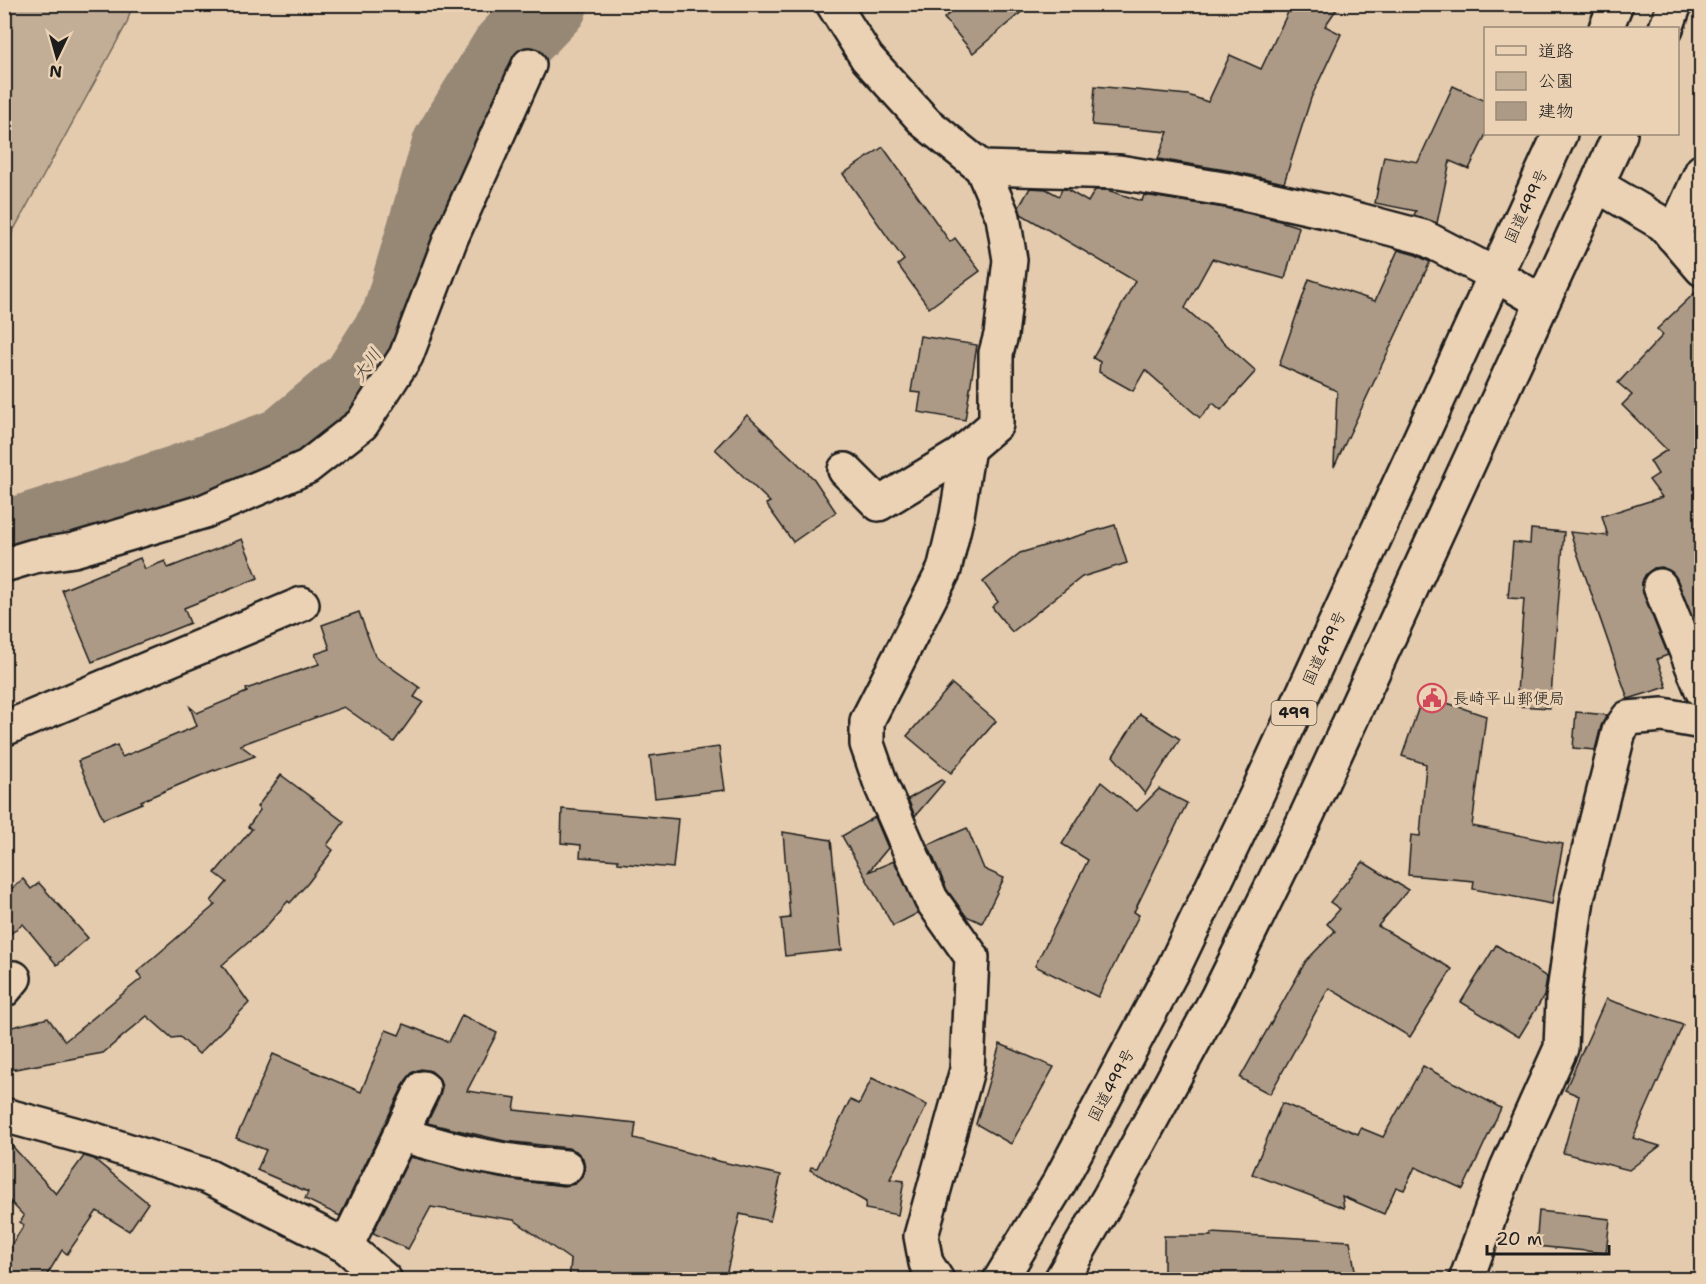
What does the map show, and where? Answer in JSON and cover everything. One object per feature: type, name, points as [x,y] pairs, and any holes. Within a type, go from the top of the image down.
[{"type":"main road","points":[[833,4],[867,58],[919,115],[982,168],[1003,217],[1011,260],[1001,335],[996,352],[996,424],[968,448],[879,504],[845,470]]},
{"type":"main road","points":[[1606,27],[1616,4]]},
{"type":"main road","points":[[1666,27],[1675,4]]},
{"type":"main road","points":[[4,566],[34,556],[74,550],[205,511],[307,467],[362,424],[406,356],[451,238],[529,65]]},
{"type":"main road","name":"国道499号","points":[[1000,1280],[1059,1182],[1174,967],[1258,792],[1560,135]]},
{"type":"main road","points":[[1060,1280],[1110,1196],[1239,953],[1307,815],[1620,135]]},
{"type":"main road","points":[[982,168],[1119,172],[1229,190],[1325,211],[1423,237],[1542,302]]},
{"type":"main road","points":[[1673,236],[1701,171]]},
{"type":"main road","points":[[1597,185],[1663,224],[1701,269]]},
{"type":"main road","points":[[937,1280],[926,1263],[921,1236],[967,1070],[972,957],[931,898],[882,787],[867,744],[867,721],[944,570],[957,515],[968,448]]},
{"type":"main road","points":[[1660,586],[1701,690]]},
{"type":"main road","points":[[4,729],[302,604]]},
{"type":"main road","points":[[1466,1280],[1507,1168],[1561,1048],[1563,999],[1577,899],[1619,731],[1628,718],[1664,715],[1701,721]]},
{"type":"main road","points":[[346,1246],[423,1088]]},
{"type":"main road","points":[[4,1115],[92,1139],[207,1176],[346,1246],[385,1280]]},
{"type":"main road","points":[[400,1134],[462,1153],[521,1164],[566,1167]]},
{"type":"green space","points":[[5,4],[132,5],[127,23],[5,246]]},
{"type":"building","points":[[961,4],[1031,4],[973,53],[944,18]]},
{"type":"building","points":[[1292,4],[1340,4],[1325,26],[1341,34],[1311,98],[1284,183],[1232,171],[1158,159],[1168,132],[1092,125],[1095,86],[1188,95],[1208,102],[1230,55],[1261,69]]},
{"type":"building","points":[[1453,86],[1484,101],[1486,135],[1469,169],[1450,161],[1437,223],[1414,215],[1416,211],[1375,203],[1384,156],[1418,162]]},
{"type":"building","points":[[883,147],[950,242],[955,238],[980,271],[929,308],[898,265],[904,260],[843,174]]},
{"type":"building","points":[[1030,188],[1046,189],[1059,196],[1062,189],[1066,189],[1088,202],[1095,190],[1107,190],[1142,201],[1144,195],[1225,208],[1299,227],[1285,279],[1212,259],[1185,308],[1256,371],[1221,410],[1213,403],[1200,418],[1145,370],[1133,391],[1099,372],[1100,362],[1093,358],[1135,281],[1021,214],[1019,207]]},
{"type":"building","points":[[1398,250],[1430,262],[1334,467],[1337,391],[1279,365],[1309,279],[1375,301]]},
{"type":"building","points":[[1701,287],[1701,639],[1677,579],[1672,572],[1662,567],[1654,568],[1646,574],[1642,583],[1643,593],[1668,655],[1657,659],[1667,687],[1628,699],[1570,532],[1608,536],[1602,516],[1662,497],[1649,480],[1658,474],[1650,461],[1667,450],[1622,405],[1632,395],[1618,383],[1663,335],[1657,329]]},
{"type":"building","points":[[920,336],[977,345],[965,420],[918,412],[921,393],[911,392]]},
{"type":"building","points":[[747,415],[814,479],[836,512],[793,542],[766,504],[770,502],[715,449]]},
{"type":"building","points":[[1115,525],[1127,563],[1082,577],[1012,632],[992,607],[998,602],[983,582],[1020,553]]},
{"type":"building","points":[[1531,529],[1564,532],[1550,708],[1516,706],[1524,599],[1508,598],[1513,542],[1530,544]]},
{"type":"building","points":[[242,539],[258,578],[184,608],[190,623],[92,662],[62,590],[140,558],[145,569],[165,561],[168,568]]},
{"type":"building","points":[[359,612],[375,656],[420,688],[414,697],[423,702],[394,742],[344,707],[240,745],[255,756],[214,770],[103,819],[78,761],[117,745],[122,757],[197,726],[190,707],[197,713],[247,692],[246,689],[319,664],[315,654],[330,649],[322,625]]},
{"type":"building","points":[[952,684],[996,721],[951,773],[907,736]]},
{"type":"building","points":[[1423,695],[1486,716],[1472,826],[1563,844],[1552,904],[1473,889],[1474,881],[1408,875],[1411,835],[1420,836],[1426,764],[1402,756]]},
{"type":"building","points":[[1576,712],[1607,715],[1601,726],[1595,750],[1573,748]]},
{"type":"building","points":[[1140,714],[1180,739],[1145,794],[1113,756]]},
{"type":"building","points":[[719,747],[725,790],[655,798],[650,756]]},
{"type":"building","points":[[281,775],[344,822],[327,845],[333,850],[308,883],[290,903],[288,901],[264,929],[222,965],[249,1003],[199,1054],[180,1037],[172,1038],[147,1016],[103,1053],[4,1071],[4,1029],[48,1018],[65,1041],[142,978],[137,972],[215,905],[211,901],[227,882],[215,873],[252,829],[248,827],[260,810],[257,807]]},
{"type":"building","points":[[941,780],[944,782],[915,816],[908,799]]},
{"type":"building","points":[[1101,782],[1137,811],[1159,789],[1187,803],[1134,912],[1139,915],[1098,997],[1035,966],[1088,860],[1062,844]]},
{"type":"building","points":[[562,809],[678,819],[673,868],[580,857],[581,845],[561,843]]},
{"type":"building","points":[[875,817],[888,848],[868,872],[894,861],[918,913],[893,926],[842,836]]},
{"type":"building","points":[[967,828],[984,869],[1004,878],[982,923],[966,916],[947,890],[928,845]]},
{"type":"building","points":[[783,832],[831,840],[842,950],[785,956],[781,919],[790,918]]},
{"type":"building","points":[[1363,862],[1408,890],[1378,926],[1452,969],[1410,1037],[1329,988],[1270,1094],[1240,1078],[1306,961],[1335,931],[1327,924],[1340,909],[1330,902]]},
{"type":"building","points":[[23,879],[31,889],[39,883],[88,938],[57,965],[23,924],[4,939],[4,895]]},
{"type":"building","points":[[1496,945],[1547,977],[1544,996],[1519,1037],[1461,1002]]},
{"type":"building","points":[[1606,999],[1683,1025],[1633,1138],[1660,1146],[1629,1170],[1563,1153],[1579,1096],[1565,1090]]},
{"type":"building","points":[[462,1015],[497,1033],[467,1091],[516,1098],[514,1110],[636,1123],[634,1138],[718,1161],[781,1175],[770,1221],[740,1214],[725,1280],[569,1280],[571,1260],[514,1220],[431,1207],[408,1249],[373,1233],[410,1157],[499,1178],[564,1186],[575,1184],[582,1177],[585,1169],[583,1158],[576,1151],[568,1148],[505,1141],[427,1123],[442,1087],[439,1078],[431,1071],[421,1069],[413,1072],[406,1080],[340,1216],[305,1199],[308,1192],[257,1170],[266,1150],[236,1138],[273,1054],[361,1092],[386,1030],[399,1035],[404,1024],[449,1042]]},
{"type":"building","points":[[1000,1044],[1054,1067],[1011,1144],[976,1124]]},
{"type":"building","points":[[1423,1066],[1501,1108],[1463,1189],[1415,1167],[1404,1190],[1396,1187],[1384,1214],[1342,1196],[1344,1208],[1252,1174],[1282,1103],[1358,1134],[1361,1128],[1383,1137]]},
{"type":"building","points":[[872,1078],[927,1105],[890,1179],[904,1181],[898,1215],[865,1209],[866,1202],[810,1170],[811,1167],[817,1168],[850,1100],[859,1104]]},
{"type":"building","points":[[4,1137],[56,1194],[84,1156],[94,1159],[148,1203],[129,1231],[97,1211],[67,1254],[62,1250],[44,1280],[4,1280],[4,1257],[24,1225],[20,1222],[24,1216],[4,1195]]},
{"type":"building","points":[[1539,1211],[1610,1219],[1606,1253],[1536,1246]]},
{"type":"building","points":[[1211,1233],[1350,1241],[1356,1276],[1333,1280],[1164,1280],[1164,1236],[1211,1236]]},
{"type":"waterway","name":"大川","points":[[4,538],[179,482],[284,444],[358,382],[398,319],[449,145],[508,49],[551,4]]},
{"type":"place","name":"長崎平山郵便局","points":[[1432,698]]}]
